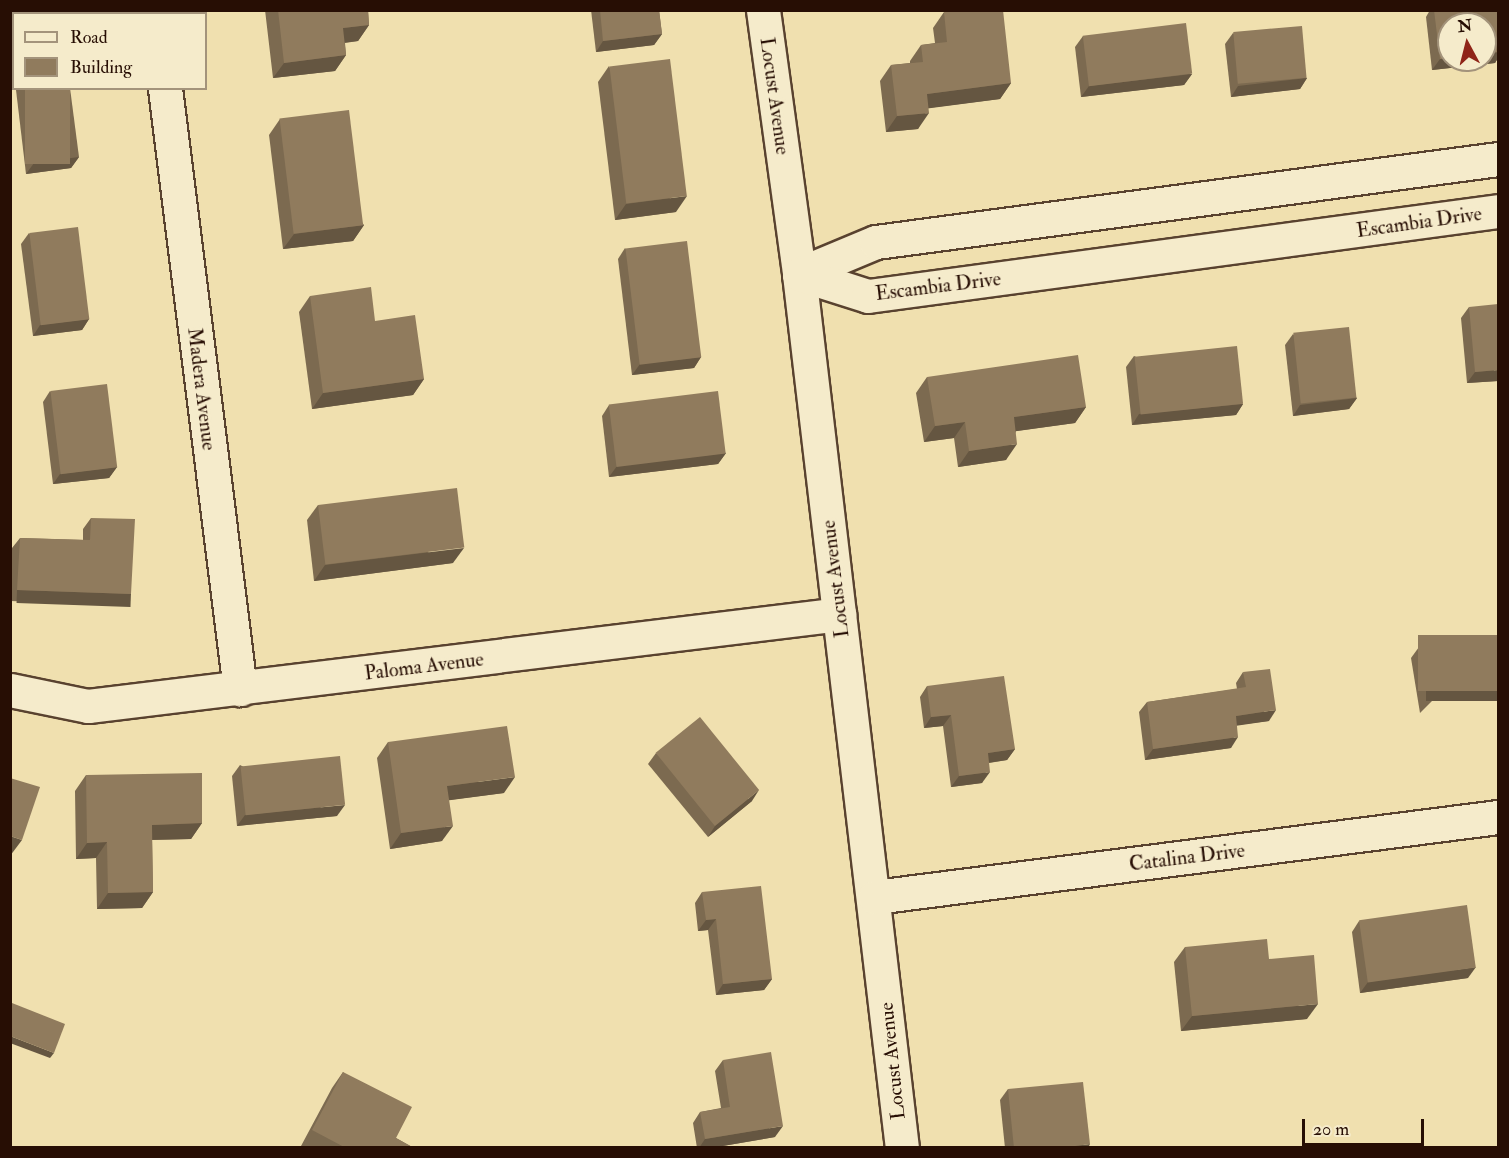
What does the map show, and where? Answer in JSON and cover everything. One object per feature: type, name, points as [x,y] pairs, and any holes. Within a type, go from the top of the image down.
[{"type":"street","name":"Locust Avenue","points":[[763,10],[799,274],[875,897],[902,1148]]},
{"type":"street","name":"Madera Avenue","points":[[165,90],[240,689]]},
{"type":"street","points":[[799,274],[876,242],[1498,159]]},
{"type":"street","name":"Escambia Drive","points":[[799,274],[867,296],[1498,211]]},
{"type":"street","name":"Paloma Avenue","points":[[10,690],[88,706],[839,614]]},
{"type":"street","name":"Catalina Drive","points":[[875,897],[1498,817]]},
{"type":"building","points":[[10,10],[55,10],[55,12],[12,12],[12,43],[10,43]]},
{"type":"building","points":[[278,10],[368,10],[369,25],[343,28],[346,55],[284,63]]},
{"type":"building","points":[[600,10],[659,10],[662,34],[603,41]]},
{"type":"building","points":[[1003,10],[1011,83],[927,94],[929,113],[897,116],[891,65],[923,62],[921,45],[947,42],[944,12]]},
{"type":"building","points":[[1434,10],[1498,10],[1498,52],[1497,12],[1437,12],[1437,34]]},
{"type":"building","points":[[1186,23],[1192,74],[1089,86],[1083,36]]},
{"type":"building","points":[[1302,26],[1307,78],[1238,84],[1233,32]]},
{"type":"building","points":[[670,59],[687,196],[626,203],[609,66]]},
{"type":"building","points":[[25,90],[70,90],[70,164],[25,164]]},
{"type":"building","points":[[349,110],[363,225],[294,234],[280,119]]},
{"type":"building","points":[[78,227],[89,319],[41,325],[29,233]]},
{"type":"building","points":[[687,241],[701,357],[640,365],[625,249]]},
{"type":"building","points":[[371,287],[375,321],[415,315],[424,379],[323,393],[310,296]]},
{"type":"building","points":[[1498,304],[1498,370],[1475,372],[1469,307]]},
{"type":"building","points":[[1349,327],[1356,398],[1301,403],[1293,333]]},
{"type":"building","points":[[1237,346],[1243,404],[1141,414],[1135,357]]},
{"type":"building","points":[[1078,355],[1086,407],[1014,417],[1017,444],[969,451],[965,422],[935,426],[927,377]]},
{"type":"building","points":[[107,384],[117,467],[61,474],[50,391]]},
{"type":"building","points":[[718,391],[726,454],[616,467],[609,404]]},
{"type":"building","points":[[457,488],[464,548],[325,565],[318,505]]},
{"type":"building","points":[[91,518],[135,519],[131,594],[17,590],[20,538],[90,540]]},
{"type":"building","points":[[1418,635],[1498,635],[1498,691],[1418,691]]},
{"type":"building","points":[[1270,669],[1276,710],[1236,716],[1238,737],[1153,749],[1147,702],[1246,687],[1243,672]]},
{"type":"building","points":[[1004,676],[1015,749],[988,753],[990,772],[959,776],[951,715],[931,717],[927,686]]},
{"type":"building","points":[[700,717],[759,790],[715,826],[656,753]]},
{"type":"building","points":[[507,726],[515,777],[447,786],[453,826],[401,833],[388,742]]},
{"type":"building","points":[[340,756],[345,805],[246,815],[241,766]]},
{"type":"building","points":[[202,773],[202,823],[152,825],[153,892],[108,893],[107,842],[87,843],[86,775]]},
{"type":"building","points":[[10,778],[40,787],[22,840],[10,836]]},
{"type":"building","points":[[761,886],[772,979],[723,984],[716,919],[706,920],[702,892]]},
{"type":"building","points":[[1467,905],[1476,967],[1368,983],[1359,920]]},
{"type":"building","points":[[1267,939],[1269,959],[1314,955],[1318,1004],[1192,1016],[1185,947]]},
{"type":"building","points":[[12,1003],[65,1024],[54,1053],[10,1036],[10,1006]]},
{"type":"building","points":[[771,1052],[783,1126],[705,1139],[700,1112],[730,1107],[723,1060]]},
{"type":"building","points":[[343,1072],[412,1107],[396,1138],[414,1148],[346,1148],[312,1130]]},
{"type":"building","points":[[1083,1082],[1090,1144],[1060,1148],[1014,1148],[1008,1089]]}]
